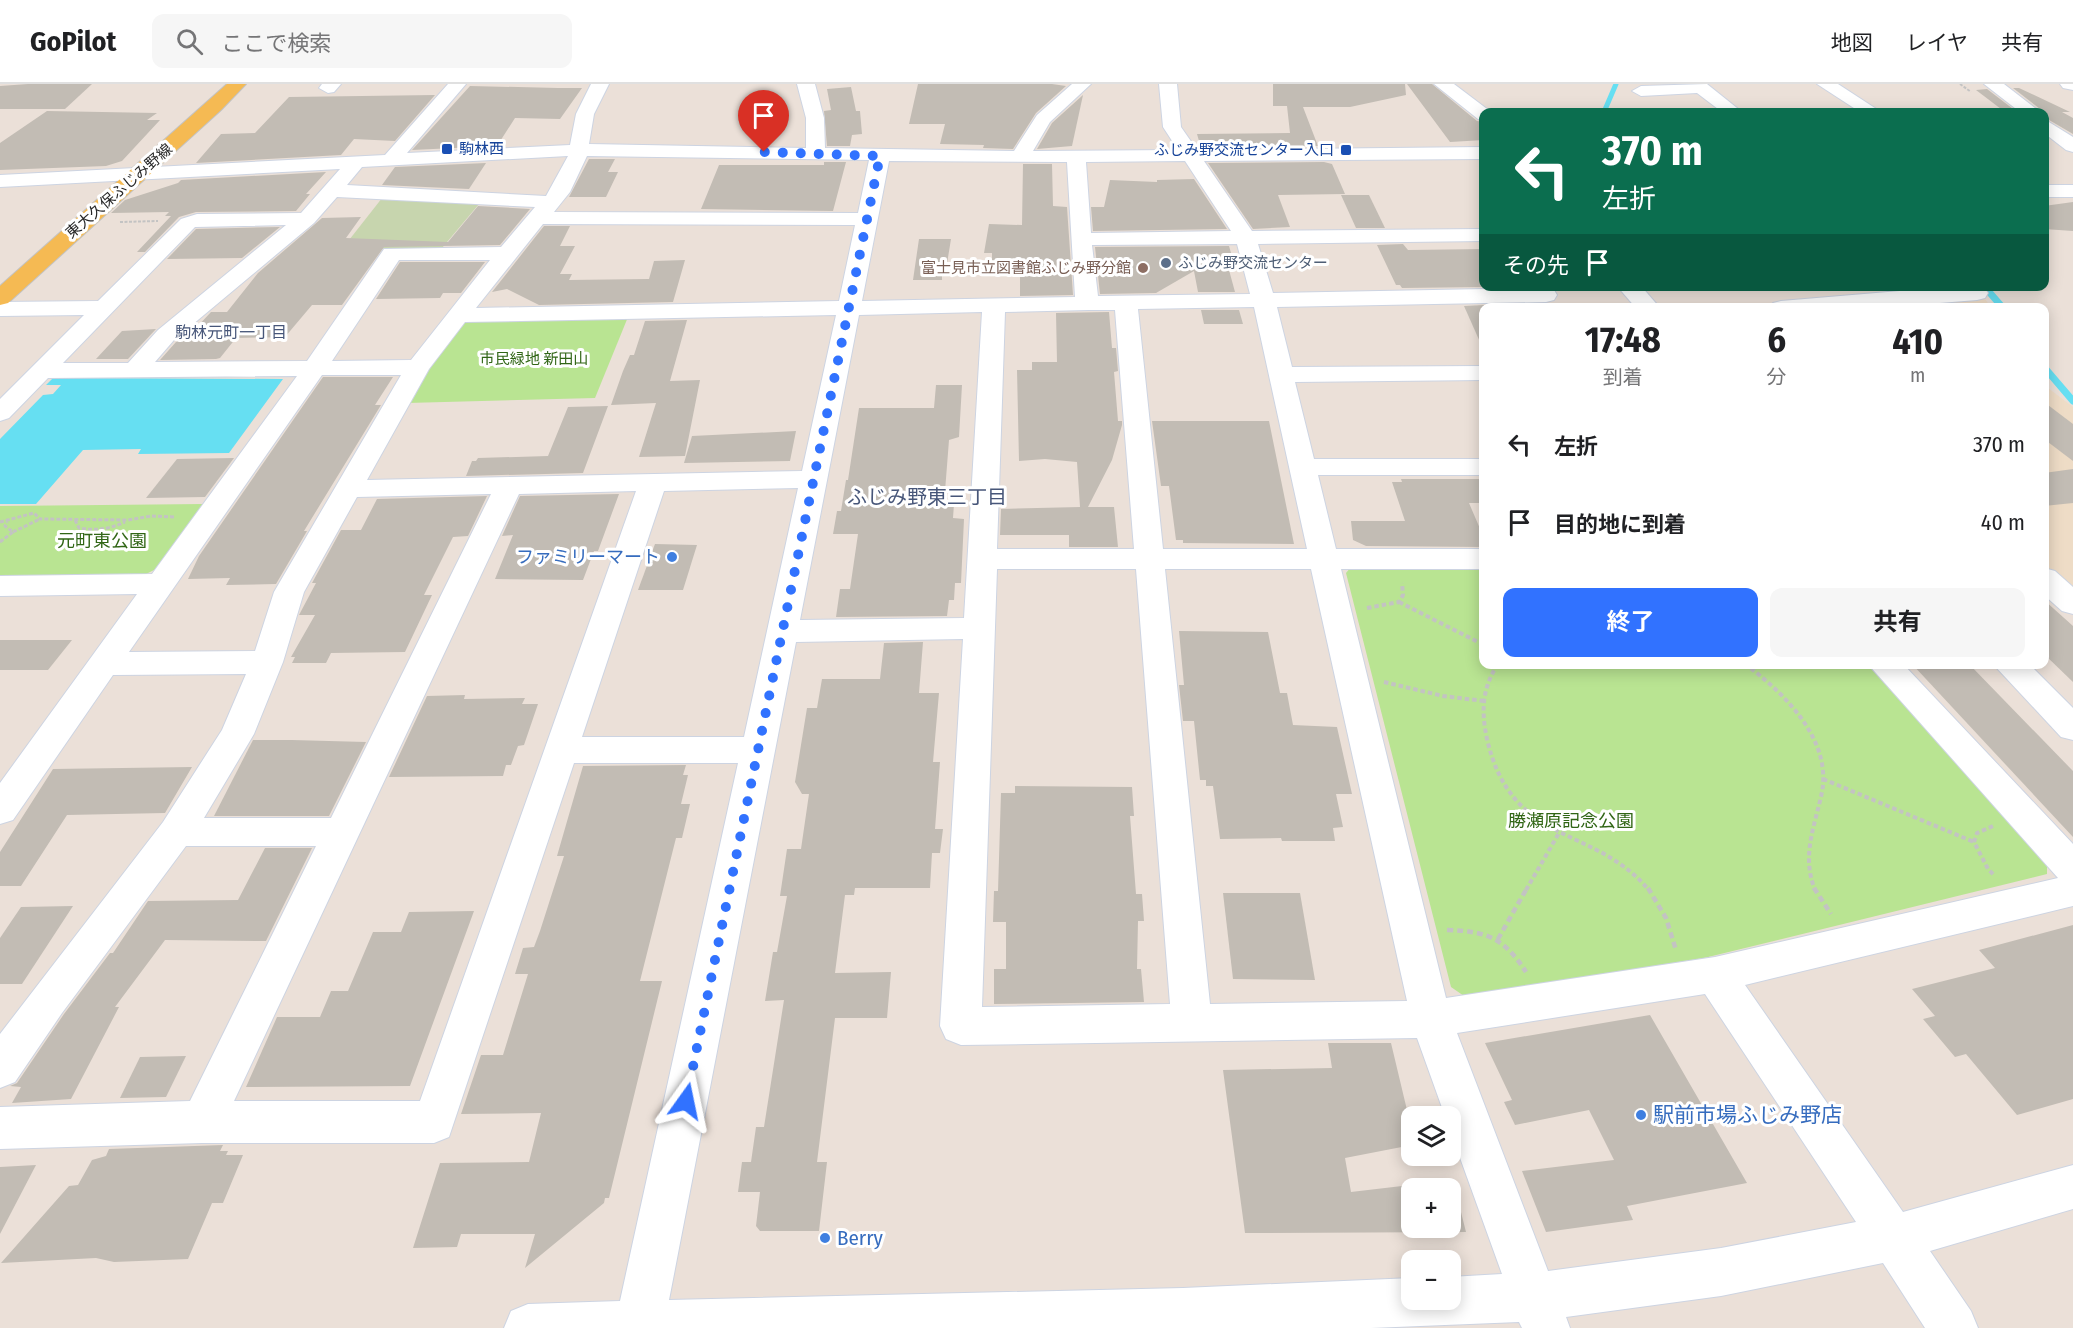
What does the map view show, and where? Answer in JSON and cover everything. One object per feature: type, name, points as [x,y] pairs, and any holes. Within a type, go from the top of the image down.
[{"type":"main road","name":"東大久保ふじみ野線","points":[[0,298],[134,176],[216,106],[237,84]]},
{"type":"street","points":[[392,159],[457,84]]},
{"type":"street","points":[[1,1064],[176,832],[237,734],[267,662],[289,592],[418,367],[507,253],[560,192],[579,150],[585,114],[600,84]]},
{"type":"street","points":[[807,84],[815,118],[816,154]]},
{"type":"street","points":[[1020,157],[1043,119],[1082,84]]},
{"type":"street","points":[[1168,84],[1172,127],[1246,238],[1264,302],[1431,1019],[1541,1312]]},
{"type":"street","points":[[1443,84],[1479,111]]},
{"type":"street","points":[[1826,84],[1865,108]]},
{"type":"street","points":[[1993,84],[2026,108]]},
{"type":"street","points":[[1641,91],[1699,86],[1728,108]]},
{"type":"street","points":[[2049,128],[2073,146]]},
{"type":"street","points":[[0,182],[579,150],[1020,157],[1479,153]]},
{"type":"street","points":[[639,1327],[880,156]]},
{"type":"street","points":[[1076,156],[1087,304]]},
{"type":"street","points":[[135,370],[166,335],[307,219],[356,162]]},
{"type":"street","points":[[331,191],[388,190],[545,210],[866,219]]},
{"type":"street","points":[[2049,191],[2073,191]]},
{"type":"street","points":[[0,413],[192,221],[307,219]]},
{"type":"street","points":[[1081,239],[1479,235]]},
{"type":"street","points":[[0,810],[314,369],[392,254],[507,253]]},
{"type":"street","points":[[1633,291],[1644,303]]},
{"type":"street","points":[[1846,303],[1977,293],[1975,291]]},
{"type":"street","points":[[458,315],[1547,296]]},
{"type":"street","points":[[1126,304],[1192,1023]]},
{"type":"street","points":[[994,306],[961,1026],[1431,1019],[2073,890]]},
{"type":"street","points":[[0,309],[106,308]]},
{"type":"street","points":[[42,371],[418,367]]},
{"type":"street","points":[[1280,375],[1479,374]]},
{"type":"street","points":[[1301,467],[1479,467]]},
{"type":"street","points":[[348,489],[812,479]]},
{"type":"street","points":[[0,1128],[202,1122],[434,1122],[563,750],[653,481]]},
{"type":"street","points":[[202,1122],[509,486]]},
{"type":"street","points":[[982,559],[1479,559]]},
{"type":"street","points":[[2049,582],[2073,604]]},
{"type":"street","points":[[0,586],[159,584]]},
{"type":"street","points":[[783,631],[979,628]]},
{"type":"street","points":[[102,664],[267,662]]},
{"type":"street","points":[[1889,669],[2073,870]]},
{"type":"street","points":[[2014,669],[2073,728]]},
{"type":"street","points":[[563,750],[758,750]]},
{"type":"street","points":[[176,832],[341,832]]},
{"type":"street","points":[[1701,963],[1894,1238],[1954,1328]]},
{"type":"street","points":[[528,1328],[1183,1312],[1541,1312],[1721,1272],[1894,1238],[2073,1187]]},
{"type":"path","points":[[116,222],[192,221]]},
{"type":"path","points":[[0,522],[34,513],[40,519]]},
{"type":"path","points":[[75,520],[79,528],[88,530],[105,529],[141,515],[166,514],[170,517]]},
{"type":"path","points":[[0,542],[13,531],[40,519],[128,520]]},
{"type":"path","points":[[7,522],[4,526],[13,531]]},
{"type":"path","points":[[1399,602],[1403,595],[1400,574]]},
{"type":"path","points":[[1365,619],[1362,608],[1399,602],[1479,642]]},
{"type":"path","points":[[1495,669],[1489,678],[1484,701],[1490,746],[1502,777],[1515,797],[1538,821],[1619,863],[1647,887],[1658,901],[1666,918],[1676,953]]},
{"type":"path","points":[[1751,669],[1768,683],[1798,718],[1818,747],[1823,779],[1806,859],[1808,877],[1817,897],[1833,917],[1822,920]]},
{"type":"path","points":[[1379,672],[1384,693]]},
{"type":"path","points":[[1382,682],[1443,696],[1484,701]]},
{"type":"path","points":[[1823,779],[1974,842],[1988,869],[1997,878]]},
{"type":"path","points":[[1974,842],[1977,833],[1984,828],[1999,824]]},
{"type":"path","points":[[1498,939],[1559,833]]},
{"type":"path","points":[[1444,920],[1450,941]]},
{"type":"path","points":[[1447,930],[1472,930],[1487,933],[1498,939],[1509,947],[1529,977],[1518,979]]},
{"type":"path","points":[[1665,955],[1676,953],[1701,963]]},
{"type":"shaded area","points":[[1985,299],[1988,303],[1930,303]]},
{"type":"shaded area","points":[[2049,389],[2073,407],[2073,591],[2049,570]]},
{"type":"green space","points":[[386,193],[479,204],[442,248],[342,249]]},
{"type":"green space","name":"市民緑地 新田山","points":[[628,317],[595,398],[407,403],[459,323],[470,320]]},
{"type":"green space","name":"元町東公園","points":[[204,504],[158,568],[142,576],[0,578],[0,506]]},
{"type":"green space","name":"勝瀬原記念公園","points":[[1351,567],[1479,567],[1479,669],[1873,669],[2047,860],[2047,874],[1704,958],[1464,996],[1451,987],[1346,573]]},
{"type":"water","points":[[53,378],[283,379],[229,453],[138,454],[141,449],[83,450],[36,504],[0,504],[0,439],[43,395],[53,394],[61,385],[46,385]]},
{"type":"building","points":[[92,84],[65,109],[0,109],[0,86]]},
{"type":"building","points":[[918,84],[1052,84],[1066,86],[1036,113],[1013,149],[983,148],[984,145],[940,144],[945,124],[909,124]]},
{"type":"building","points":[[1273,84],[1405,84],[1406,95],[1350,107],[1303,107],[1318,146],[1201,148],[1197,134],[1290,133],[1287,106],[1273,106]]},
{"type":"building","points":[[1407,84],[1432,84],[1479,121],[1479,140],[1450,142]]},
{"type":"building","points":[[470,86],[582,88],[560,119],[515,118],[497,146],[412,150]]},
{"type":"building","points":[[851,87],[856,111],[860,111],[862,134],[852,135],[850,146],[827,146],[824,111],[831,110],[827,89]]},
{"type":"building","points":[[2013,88],[2019,88],[2070,112],[2062,112],[2073,118],[2073,134],[2049,120],[2049,108],[2039,108]]},
{"type":"building","points":[[1987,89],[2012,108],[2000,108],[1976,90]]},
{"type":"building","points":[[435,95],[395,141],[354,139],[341,155],[196,163],[221,134],[255,133],[289,97]]},
{"type":"building","points":[[1083,95],[1072,146],[1037,149],[1052,123]]},
{"type":"building","points":[[47,111],[157,113],[147,120],[160,120],[122,161],[106,166],[0,170],[0,143]]},
{"type":"building","points":[[589,159],[615,159],[608,172],[618,172],[606,197],[569,197]]},
{"type":"building","points":[[824,162],[846,162],[833,211],[701,209],[719,165],[824,165]]},
{"type":"building","points":[[1324,162],[1332,164],[1345,194],[1278,195],[1290,227],[1253,229],[1208,163]]},
{"type":"building","points":[[486,163],[469,189],[382,185],[395,167]]},
{"type":"building","points":[[1023,164],[1052,164],[1053,206],[1067,207],[1073,295],[1020,296],[1020,268],[992,268],[992,253],[984,253],[989,224],[1022,225]]},
{"type":"building","points":[[326,172],[306,194],[310,194],[296,211],[196,212],[179,217],[145,252],[137,252],[171,216],[165,216],[169,212],[111,213],[125,200],[178,183],[181,180]]},
{"type":"building","points":[[1194,179],[1227,229],[1093,231],[1091,207],[1104,207],[1110,180],[1157,182],[1157,180]]},
{"type":"building","points":[[1341,195],[1369,195],[1385,228],[1356,228]]},
{"type":"building","points":[[2073,202],[2073,231],[2049,229],[2049,205]]},
{"type":"building","points":[[478,206],[530,209],[500,245],[384,247],[342,305],[312,305],[285,337],[236,338],[220,358],[216,359],[160,360],[176,342],[197,327],[211,312],[227,312],[258,273],[322,218],[361,217],[346,238],[448,242]]},
{"type":"building","points":[[544,226],[570,226],[560,246],[575,246],[560,274],[572,274],[569,280],[649,279],[654,261],[685,260],[673,302],[539,305],[507,289],[492,292]]},
{"type":"building","points":[[280,227],[242,258],[167,259],[196,229]]},
{"type":"building","points":[[919,239],[951,239],[945,276],[942,276],[942,280],[913,280]]},
{"type":"building","points":[[1403,244],[1408,250],[1479,249],[1479,287],[1402,288],[1396,285],[1377,245]]},
{"type":"building","name":"ふじみ野交流センター","points":[[1229,246],[1236,270],[1229,270],[1235,292],[1198,292],[1194,271],[1156,293],[1100,294],[1095,247]]},
{"type":"building","points":[[400,262],[485,262],[461,293],[443,293],[440,298],[376,299]]},
{"type":"building","points":[[1479,305],[1479,340],[1464,306]]},
{"type":"building","points":[[1201,310],[1239,310],[1243,324],[1204,324]]},
{"type":"building","points":[[1109,312],[1112,348],[1116,348],[1118,371],[1114,372],[1118,421],[1122,421],[1122,425],[1112,460],[1088,507],[1114,507],[1118,547],[1069,547],[1069,535],[1000,535],[1001,509],[1080,507],[1077,462],[1045,459],[1019,461],[1017,370],[1032,370],[1032,362],[1057,362],[1056,313]]},
{"type":"building","points":[[687,320],[670,381],[700,380],[685,456],[639,457],[656,403],[611,405],[630,355],[634,355],[645,321]]},
{"type":"building","points":[[156,329],[128,359],[96,359],[122,331]]},
{"type":"building","points":[[323,377],[393,377],[375,405],[381,405],[304,531],[307,531],[276,584],[226,585],[230,578],[188,579],[199,556]]},
{"type":"building","points":[[936,385],[962,385],[959,437],[949,440],[944,504],[954,504],[953,518],[964,519],[961,583],[955,583],[954,600],[949,600],[947,616],[836,617],[840,589],[850,589],[858,534],[833,534],[837,511],[841,511],[846,480],[848,480],[859,408],[934,408]]},
{"type":"building","points":[[608,406],[583,473],[466,476],[472,461],[478,458],[548,456],[568,407]]},
{"type":"building","points":[[2049,406],[2073,424],[2073,461],[2049,443]]},
{"type":"building","points":[[1152,421],[1269,421],[1294,544],[1183,543],[1183,540],[1176,540],[1169,486],[1161,486]]},
{"type":"building","points":[[796,431],[790,461],[684,463],[692,436]]},
{"type":"building","points":[[234,458],[205,497],[146,498],[177,459]]},
{"type":"building","points":[[2073,469],[2073,503],[2049,505],[2049,472]]},
{"type":"building","points":[[1401,479],[1479,479],[1479,503],[1469,503],[1479,526],[1479,547],[1366,546],[1353,540],[1351,521],[1405,521],[1392,482],[1402,482]]},
{"type":"building","points":[[619,494],[598,551],[594,551],[583,580],[495,579],[513,535],[502,536],[520,496]]},
{"type":"building","points":[[487,496],[468,536],[453,537],[424,595],[432,595],[405,652],[331,653],[326,663],[292,663],[295,657],[291,657],[315,615],[299,615],[316,583],[312,583],[341,530],[361,530],[377,499]]},
{"type":"building","name":"ファミリーマート","points":[[655,544],[697,545],[683,590],[638,590]]},
{"type":"building","points":[[2049,604],[2073,626],[2073,682],[2049,659]]},
{"type":"building","points":[[1179,631],[1268,632],[1280,693],[1287,693],[1293,725],[1337,727],[1352,794],[1336,794],[1343,827],[1333,828],[1335,841],[1282,841],[1281,838],[1220,839],[1213,786],[1206,786],[1206,780],[1200,780],[1194,721],[1183,721],[1179,685],[1184,685]]},
{"type":"building","points":[[0,640],[72,640],[48,670],[0,670]]},
{"type":"building","points":[[923,642],[919,693],[939,693],[933,762],[940,762],[935,829],[943,829],[940,853],[932,853],[930,888],[855,888],[854,895],[845,895],[835,973],[891,972],[887,1018],[835,1018],[817,1162],[827,1162],[819,1231],[760,1231],[756,1226],[760,1192],[738,1192],[742,1162],[751,1162],[756,1127],[764,1127],[784,1000],[765,1001],[773,952],[777,952],[787,896],[780,896],[787,849],[801,849],[809,794],[802,794],[795,782],[807,708],[817,708],[822,679],[880,679],[884,643]]},
{"type":"building","points":[[1917,669],[1974,669],[2073,771],[2073,837]]},
{"type":"building","points":[[465,695],[464,699],[525,698],[522,704],[538,704],[524,745],[518,746],[511,765],[506,765],[503,776],[389,777],[427,696]]},
{"type":"building","points":[[253,740],[366,742],[329,816],[214,816]]},
{"type":"building","points":[[686,765],[683,775],[688,775],[681,804],[690,804],[682,838],[676,838],[640,981],[662,981],[609,1198],[605,1198],[604,1203],[525,1268],[535,1234],[461,1234],[457,1247],[413,1248],[440,1163],[529,1162],[541,1113],[461,1114],[481,1055],[503,1055],[528,974],[515,974],[523,948],[534,947],[540,931],[564,856],[557,856],[583,766]]},
{"type":"building","points":[[192,767],[165,813],[67,815],[21,886],[0,886],[0,852],[53,769]]},
{"type":"building","points":[[1015,786],[1132,787],[1134,816],[1130,816],[1136,894],[1142,894],[1144,921],[1138,921],[1137,969],[1141,969],[1144,1002],[994,1004],[994,969],[1006,969],[1006,922],[993,922],[994,891],[998,891],[1001,793],[1015,793]]},
{"type":"building","points":[[265,848],[312,848],[266,941],[165,940],[115,1007],[119,1007],[71,1099],[12,1103],[21,1087],[10,1086],[17,1083],[64,1014],[110,953],[113,953],[148,901],[238,900]]},
{"type":"building","points":[[1223,893],[1300,893],[1315,980],[1233,979]]},
{"type":"building","points":[[73,906],[22,984],[0,984],[0,938],[21,907]]},
{"type":"building","points":[[474,911],[410,1086],[246,1087],[277,1017],[320,1017],[331,991],[348,991],[373,932],[401,932],[409,912]]},
{"type":"building","points":[[2073,925],[2073,1099],[2017,1115],[1966,1054],[1955,1057],[1923,1019],[1935,1016],[1912,989],[1995,968],[1979,950]]},
{"type":"building","points":[[1650,1015],[1747,1183],[1627,1206],[1633,1220],[1546,1232],[1522,1171],[1614,1160],[1589,1110],[1515,1125],[1504,1102],[1512,1100],[1485,1043]]},
{"type":"building","points":[[1328,1043],[1391,1043],[1406,1106],[1401,1106],[1401,1147],[1345,1158],[1351,1192],[1401,1186],[1401,1232],[1245,1233],[1223,1070],[1332,1068]]},
{"type":"building","points":[[186,1056],[166,1097],[120,1098],[140,1057]]},
{"type":"building","points":[[223,1145],[220,1151],[228,1151],[226,1155],[243,1155],[223,1203],[212,1203],[188,1259],[114,1262],[96,1258],[1,1263],[69,1186],[78,1185],[92,1160],[106,1156],[109,1149]]},
{"type":"building","points":[[36,1165],[0,1234],[0,1167]]},
{"type":"building","points":[[1461,1212],[1466,1232],[1461,1232]]},
{"type":"waterway","points":[[1606,108],[1616,84]]},
{"type":"waterway","points":[[1988,291],[1999,303]]},
{"type":"waterway","points":[[2049,373],[2073,401]]},
{"type":"place","name":"駒林西","points":[[447,149]]},
{"type":"place","name":"ふじみ野交流センター入口","points":[[1346,150]]},
{"type":"place","name":"ふじみ野交流センター","points":[[1166,263]]},
{"type":"place","name":"富士見市立図書館ふじみ野分館","points":[[1143,268]]},
{"type":"place","name":"ファミリーマート","points":[[672,557]]},
{"type":"place","name":"駅前市場ふじみ野店","points":[[1641,1115]]},
{"type":"place","name":"Berry","points":[[825,1238]]},
{"type":"district","name":"駒林元町一丁目","points":[[231,332]]},
{"type":"district","name":"ふじみ野東三丁目","points":[[927,497]]},
{"type":"route","points":[[686,1101],[880,156],[764,152]]}]
